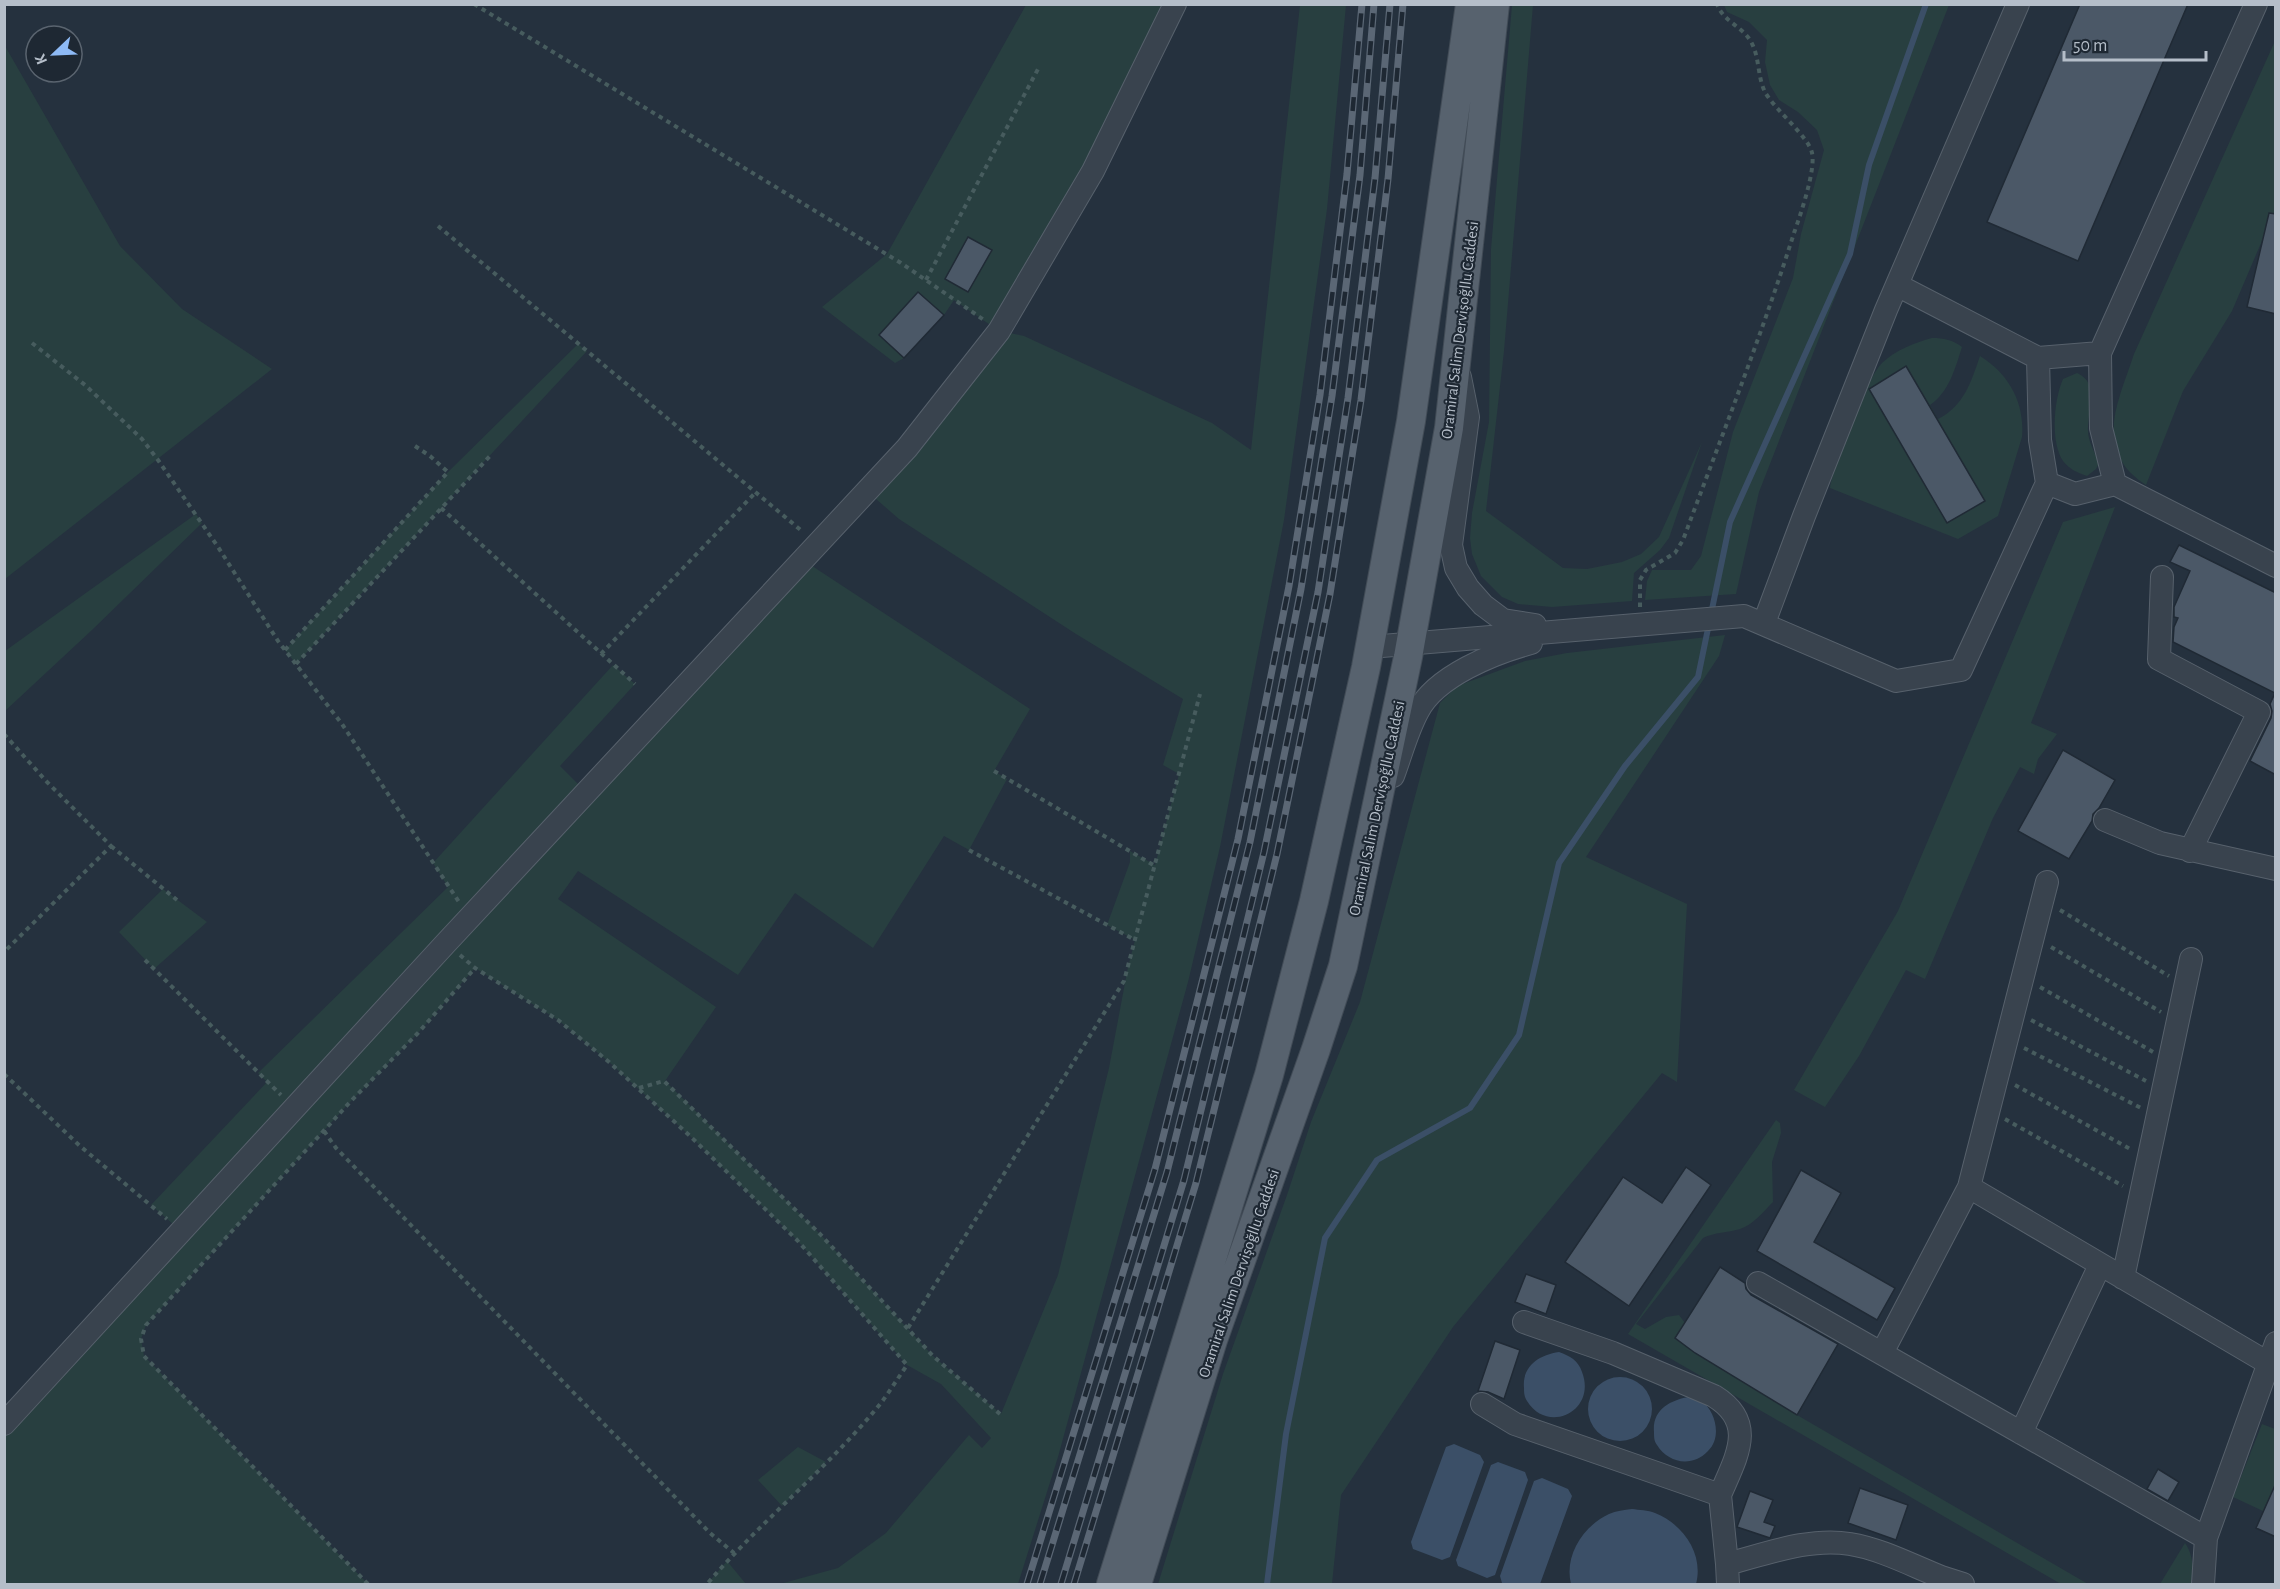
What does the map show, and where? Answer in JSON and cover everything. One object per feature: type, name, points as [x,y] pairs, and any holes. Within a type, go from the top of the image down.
[{"type":"main road","name":"Oramiral Salim Dervişoğllu Caddesi","points":[[1111,1584],[1269,1075],[1314,901],[1370,647],[1412,421],[1470,4]]},
{"type":"main road","name":"Oramiral Salim Dervişoğllu Caddesi","points":[[1137,1584],[1213,1340],[1316,1049],[1342,966],[1410,645],[1449,428],[1495,4]]},
{"type":"street","points":[[4,1424],[469,918],[907,448],[999,331],[1093,171],[1175,4]]},
{"type":"street","points":[[1754,620],[1804,516],[1897,285],[2018,4]]},
{"type":"street","points":[[2115,484],[2101,428],[2100,354],[2256,4]]},
{"type":"street","points":[[1897,285],[2038,358],[2100,354]]},
{"type":"street","points":[[1370,647],[1645,625],[1754,620],[1896,681],[1961,670],[2046,483],[2040,440],[2038,358]]},
{"type":"street","points":[[1457,359],[1468,417],[1451,545],[1456,568],[1468,588],[1483,605],[1503,620],[1578,631]]},
{"type":"street","points":[[2046,483],[2075,494],[2115,484],[2276,566]]},
{"type":"street","points":[[2162,577],[2159,659],[2259,712],[2190,851]]},
{"type":"street","points":[[1372,831],[1418,710],[1430,694],[1447,680],[1493,656],[1519,646],[1578,631]]},
{"type":"street","points":[[2105,820],[2150,840],[2276,869]]},
{"type":"street","points":[[1882,1353],[1969,1187],[2044,891]]},
{"type":"street","points":[[2123,1278],[2191,959]]},
{"type":"street","points":[[1969,1187],[2123,1278],[2272,1353],[2206,1538],[2203,1584]]},
{"type":"street","points":[[2021,1433],[2100,1265]]},
{"type":"street","points":[[1758,1283],[2206,1538]]},
{"type":"street","points":[[1524,1322],[1613,1353],[1714,1396],[1729,1405],[1736,1418],[1740,1440],[1720,1495],[1728,1574],[1802,1545],[1849,1544],[1879,1551],[1939,1580],[1963,1584]]},
{"type":"street","points":[[1482,1404],[1515,1425],[1720,1495]]},
{"type":"path","points":[[474,4],[877,248],[999,331]]},
{"type":"path","points":[[1645,625],[1640,580],[1646,570],[1675,553],[1683,540],[1781,276],[1807,192],[1810,174],[1812,153],[1805,141],[1764,91],[1756,51],[1749,39],[1723,16],[1717,4]]},
{"type":"path","points":[[926,280],[1038,69]]},
{"type":"path","points":[[438,226],[817,544]]},
{"type":"path","points":[[32,343],[85,385],[142,439],[196,514],[285,650],[342,724],[469,918]]},
{"type":"path","points":[[285,650],[448,472],[412,444]]},
{"type":"path","points":[[296,664],[490,456]]},
{"type":"path","points":[[601,654],[756,492]]},
{"type":"path","points":[[441,508],[634,684]]},
{"type":"path","points":[[908,1328],[1124,981],[1200,694]]},
{"type":"path","points":[[4,734],[47,782],[111,846],[177,900]]},
{"type":"path","points":[[994,771],[1155,866]]},
{"type":"path","points":[[4,952],[111,846]]},
{"type":"path","points":[[969,850],[1135,940]]},
{"type":"path","points":[[2044,891],[2185,986]]},
{"type":"path","points":[[2033,936],[2177,1022]]},
{"type":"path","points":[[145,960],[294,1109]]},
{"type":"path","points":[[368,1584],[144,1356],[141,1339],[146,1325],[475,968],[558,1020],[639,1089],[797,1240],[907,1365],[881,1402],[812,1477],[734,1553],[707,1584]]},
{"type":"path","points":[[2022,977],[2169,1061]]},
{"type":"path","points":[[2013,1011],[2163,1090]]},
{"type":"path","points":[[2006,1039],[2157,1116]]},
{"type":"path","points":[[4,1074],[80,1146],[182,1231]]},
{"type":"path","points":[[1997,1075],[2148,1159]]},
{"type":"path","points":[[639,1089],[664,1081],[820,1234],[933,1356],[1000,1414]]},
{"type":"path","points":[[1988,1110],[2140,1196]]},
{"type":"path","points":[[324,1131],[336,1148],[701,1525],[734,1553]]},
{"type":"green space","points":[[1026,5],[1170,5],[1000,331],[1024,336],[1212,423],[1251,450],[1300,5],[1346,5],[1327,209],[1284,520],[1220,847],[1188,982],[1058,1457],[1018,1584],[780,1584],[838,1568],[886,1533],[969,1435],[982,1448],[991,1438],[941,1384],[907,1365],[797,1240],[690,1136],[609,1062],[558,1020],[475,968],[418,1033],[351,1101],[146,1325],[141,1339],[144,1356],[368,1584],[5,1584],[4,1424],[181,1231],[151,1205],[267,1082],[258,1073],[448,887],[433,863],[613,665],[635,684],[560,766],[586,792],[803,560],[1030,709],[994,771],[1007,779],[969,850],[944,836],[873,948],[795,893],[738,975],[578,871],[558,899],[716,1007],[665,1081],[820,1234],[933,1356],[1001,1414],[1058,1275],[1109,1068],[1135,940],[1107,925],[1130,862],[1130,851],[1155,865],[1179,774],[1163,765],[1183,699],[1076,634],[899,519],[876,499],[869,488],[999,331],[954,300],[944,315],[918,292],[879,335],[904,358],[895,363],[822,307],[887,254]]},
{"type":"green space","points":[[1512,5],[1533,5],[1504,351],[1486,511],[1563,568],[1587,569],[1622,562],[1641,554],[1659,537],[1702,442],[1669,538],[1660,550],[1634,573],[1632,601],[1552,607],[1518,604],[1502,597],[1481,576],[1472,554],[1470,538],[1472,513],[1489,422],[1491,249]]},
{"type":"green space","points":[[1724,5],[1949,5],[1759,492],[1736,594],[1645,600],[1647,581],[1652,570],[1691,570],[1701,556],[1733,432],[1793,278],[1801,234],[1824,150],[1817,130],[1798,112],[1779,100],[1770,85],[1765,62],[1767,40],[1749,22],[1727,12]]},
{"type":"green space","points":[[2275,41],[2275,231],[2267,229],[2232,311],[2183,391],[2146,485],[2129,471],[2119,457],[2114,441],[2114,425],[2122,390],[2134,354]]},
{"type":"green space","points":[[5,46],[24,79],[24,84],[27,84],[120,246],[182,309],[272,369],[5,579]]},
{"type":"green space","points":[[1932,338],[1948,340],[1962,347],[1947,387],[1930,405],[1938,419],[1947,414],[1960,400],[1970,384],[1980,356],[1999,371],[2007,381],[2018,401],[2021,413],[2022,437],[1998,516],[1958,539],[1830,488],[1852,422],[1875,372],[1882,363],[1899,351]]},
{"type":"green space","points":[[578,344],[587,351],[296,664],[285,650],[448,472]]},
{"type":"green space","points":[[2077,373],[2089,384],[2091,391],[2088,435],[2099,463],[2096,469],[2087,476],[2074,470],[2063,461],[2056,443],[2055,420],[2060,387],[2063,379]]},
{"type":"green space","points":[[2115,507],[2031,723],[2057,734],[2038,759],[2034,774],[2020,767],[1993,818],[1925,979],[1906,970],[1859,1056],[1825,1107],[1794,1090],[1898,911],[2063,522]]},
{"type":"green space","points":[[196,514],[202,523],[5,711],[5,651]]},
{"type":"green space","points":[[1725,635],[1719,656],[1586,857],[1687,904],[1677,1082],[1662,1073],[1453,1327],[1341,1495],[1332,1584],[1158,1584],[1223,1374],[1311,1122],[1360,1002],[1440,703],[1457,686],[1525,661],[1567,653]]},
{"type":"green space","points":[[163,889],[207,922],[154,969],[119,932]]},
{"type":"green space","points":[[1776,1120],[1780,1123],[1781,1133],[1772,1162],[1773,1202],[1758,1218],[1745,1227],[1703,1238],[1636,1324],[1645,1329],[1666,1317],[1679,1315],[1685,1323],[1675,1338],[1695,1353],[2088,1584],[2061,1584],[1628,1334]]},
{"type":"green space","points":[[2262,1424],[2275,1429],[2275,1498],[2270,1496],[2263,1511],[2233,1497]]},
{"type":"green space","points":[[798,1447],[826,1462],[782,1506],[758,1480]]},
{"type":"green space","points":[[2185,1543],[2193,1568],[2192,1584],[2160,1584]]},
{"type":"green space","points":[[727,1561],[746,1584],[707,1584]]},
{"type":"water","points":[[1559,1352],[1578,1364],[1585,1386],[1583,1398],[1568,1414],[1558,1417],[1547,1416],[1536,1411],[1525,1398],[1524,1380],[1533,1363]]},
{"type":"water","points":[[1620,1377],[1638,1383],[1646,1391],[1652,1409],[1646,1427],[1638,1435],[1620,1441],[1602,1435],[1594,1427],[1588,1409],[1594,1391],[1602,1383]]},
{"type":"water","points":[[1689,1397],[1702,1401],[1707,1406],[1714,1418],[1716,1432],[1712,1446],[1702,1456],[1695,1460],[1681,1461],[1667,1456],[1657,1445],[1654,1439],[1654,1424],[1664,1407]]},
{"type":"water","points":[[1454,1444],[1480,1455],[1484,1462],[1450,1557],[1442,1560],[1413,1549],[1411,1542],[1446,1447]]},
{"type":"water","points":[[1498,1462],[1525,1472],[1528,1480],[1495,1575],[1487,1578],[1458,1566],[1456,1560],[1491,1465]]},
{"type":"water","points":[[1542,1478],[1568,1489],[1572,1496],[1540,1584],[1502,1583],[1500,1576],[1534,1481]]},
{"type":"water","points":[[1632,1509],[1655,1513],[1682,1532],[1694,1551],[1697,1562],[1696,1584],[1571,1584],[1570,1563],[1584,1534],[1591,1526],[1609,1514]]},
{"type":"building","points":[[2080,4],[2188,4],[2078,261],[1987,222]]},
{"type":"building","points":[[2269,213],[2276,214],[2276,314],[2247,307]]},
{"type":"building","points":[[968,237],[992,250],[968,292],[945,279]]},
{"type":"building","points":[[918,292],[944,315],[904,358],[879,335]]},
{"type":"building","points":[[1906,366],[1985,501],[1947,523],[1869,389]]},
{"type":"building","points":[[2179,545],[2276,593],[2276,775],[2250,761],[2271,718],[2270,704],[2275,693],[2173,642],[2174,627],[2178,618],[2174,617],[2174,607],[2190,571],[2170,562]]},
{"type":"building","points":[[2063,750],[2115,780],[2093,814],[2092,821],[2069,859],[2018,831]]},
{"type":"building","points":[[1686,1167],[1711,1185],[1629,1306],[1565,1262],[1623,1177],[1662,1203]]},
{"type":"building","points":[[1801,1170],[1841,1193],[1814,1242],[1895,1288],[1877,1320],[1757,1251]]},
{"type":"building","points":[[1720,1267],[1745,1283],[1751,1295],[1838,1344],[1797,1415],[1695,1353],[1675,1338]]},
{"type":"building","points":[[1526,1274],[1556,1285],[1546,1314],[1515,1302]]},
{"type":"building","points":[[1495,1341],[1520,1350],[1504,1399],[1488,1392],[1478,1391]]},
{"type":"building","points":[[2158,1469],[2179,1482],[2168,1501],[2147,1489]]},
{"type":"building","points":[[2276,1483],[2276,1537],[2256,1528]]},
{"type":"building","points":[[1860,1488],[1908,1505],[1896,1540],[1848,1523]]},
{"type":"building","points":[[1750,1491],[1773,1500],[1764,1522],[1775,1526],[1770,1538],[1737,1527]]},
{"type":"waterway","points":[[1267,1584],[1286,1434],[1325,1238],[1377,1160],[1470,1108],[1519,1035],[1559,863],[1625,766],[1698,677],[1730,522],[1850,254],[1869,165],[1926,4]]},
{"type":"railway","points":[[1027,1584],[1155,1169],[1238,839],[1289,586],[1320,395],[1347,174],[1362,4]]},
{"type":"railway","points":[[1040,1584],[1167,1172],[1250,842],[1301,589],[1332,396],[1360,175],[1374,4]]},
{"type":"railway","points":[[1061,1584],[1184,1180],[1264,852],[1318,592],[1348,398],[1375,178],[1390,4]]},
{"type":"railway","points":[[1074,1584],[1196,1183],[1277,854],[1330,594],[1361,400],[1388,179],[1403,4]]}]
